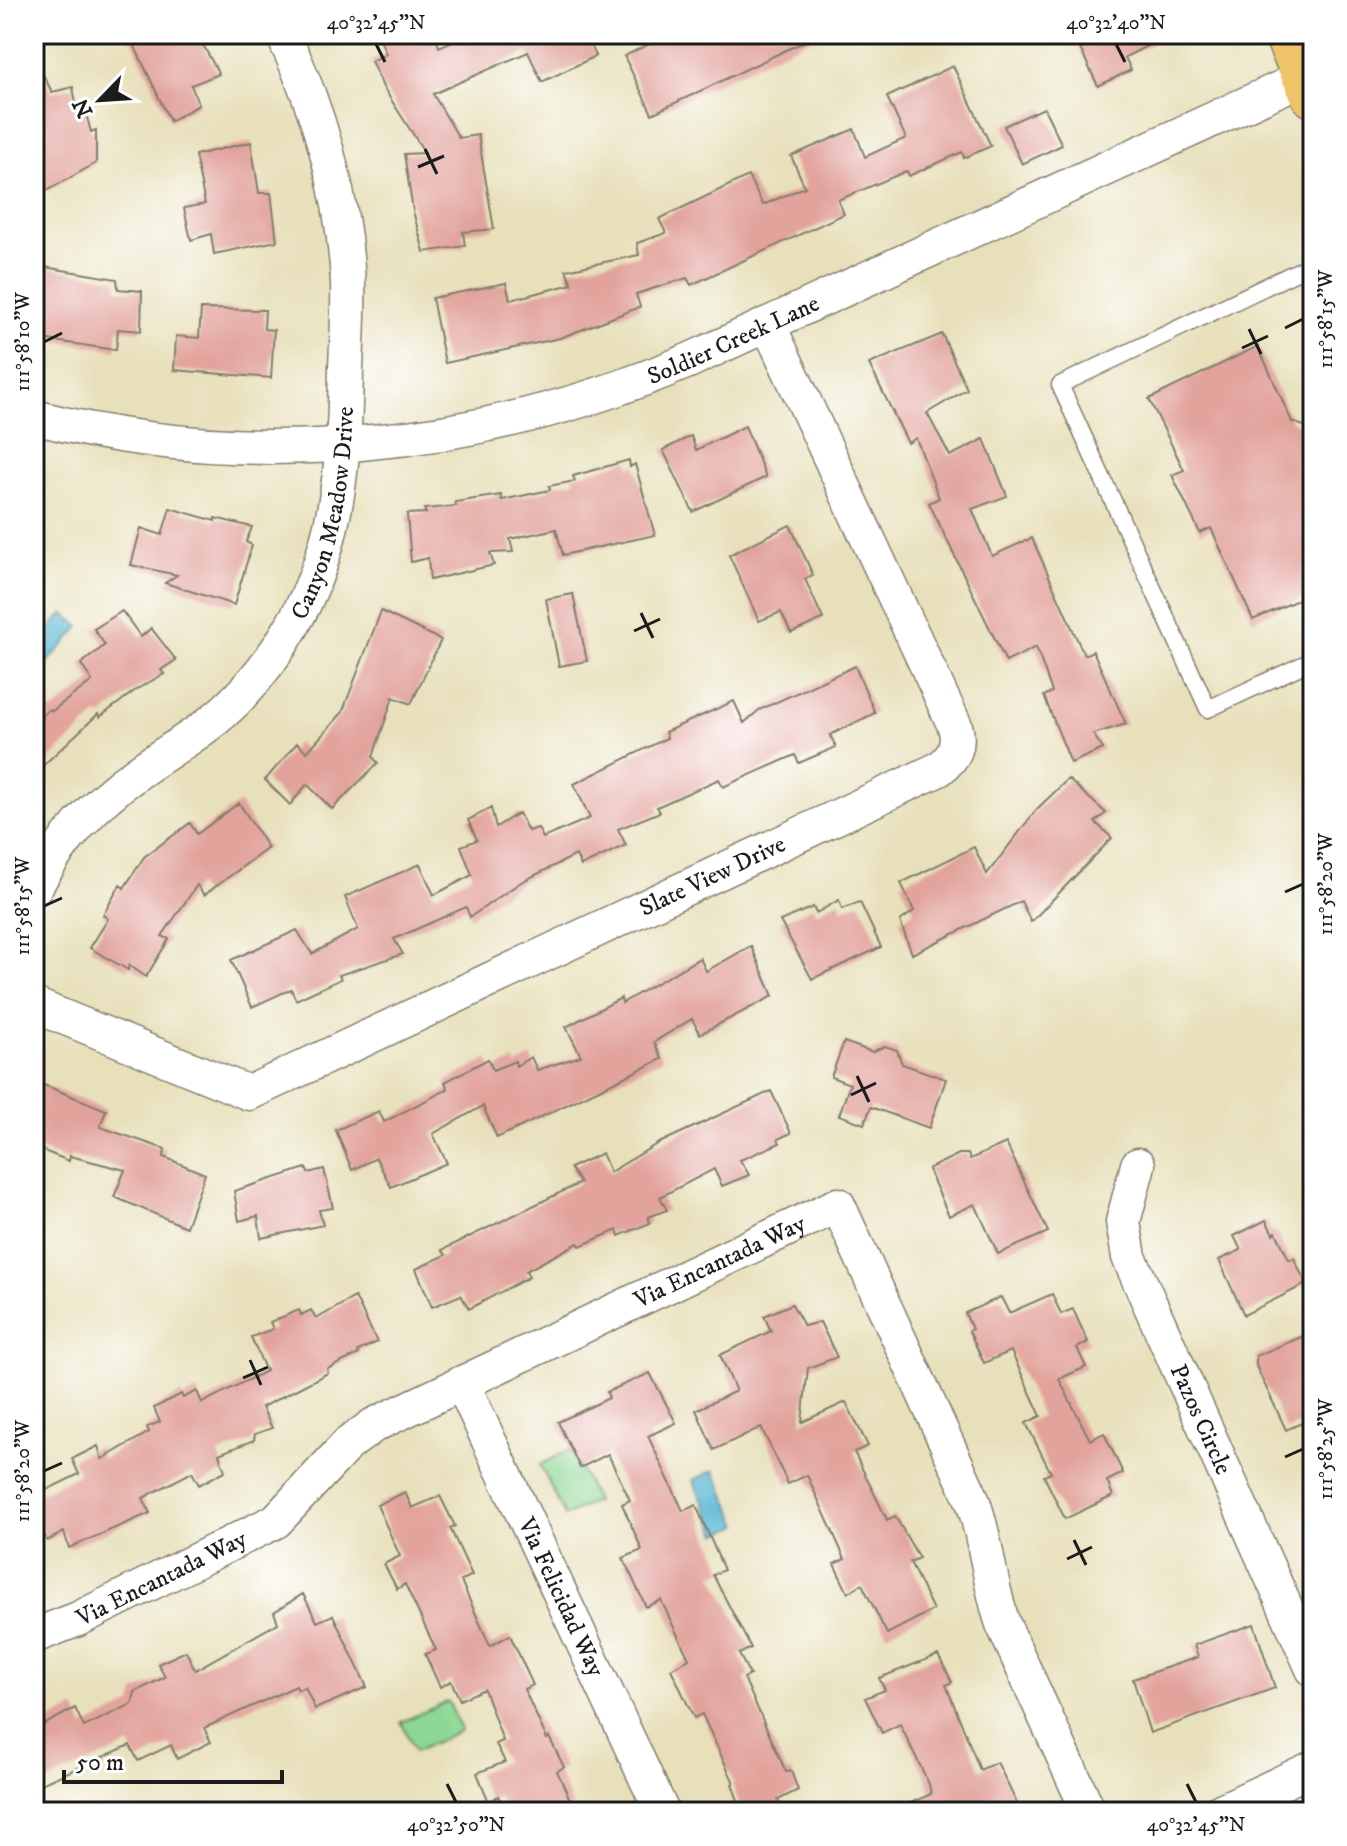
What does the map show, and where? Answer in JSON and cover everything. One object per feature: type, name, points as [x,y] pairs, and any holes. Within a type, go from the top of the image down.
[{"type":"main road","points":[[1286,34],[1309,86]]},
{"type":"street","name":"Canyon Meadow Drive","points":[[34,889],[58,851],[94,808],[237,700],[277,652],[305,605],[322,565],[331,534],[344,444],[348,285],[338,201],[318,119],[283,34]]},
{"type":"street","name":"Soldier Creek Lane","points":[[34,417],[122,435],[216,445],[344,444],[449,433],[547,412],[642,380],[1309,86]]},
{"type":"street","name":"Slate View Drive","points":[[34,1005],[249,1093],[950,762],[958,738],[955,726],[768,324]]},
{"type":"street","name":"Pazos Circle","points":[[1138,1165],[1123,1222],[1129,1257],[1313,1669]]},
{"type":"street","name":"Via Encantada Way","points":[[34,1636],[78,1619],[276,1521],[360,1433],[838,1205],[972,1499],[1003,1624],[1089,1812]]},
{"type":"street","name":"Via Felicidad Way","points":[[462,1383],[662,1812]]},
{"type":"street","points":[[1241,1807],[1313,1768]]},
{"type":"lane","points":[[1313,264],[1060,385],[1208,709],[1313,660]]},
{"type":"green space","points":[[571,1449],[596,1501],[565,1516],[540,1465]]},
{"type":"green space","points":[[448,1701],[461,1730],[415,1752],[401,1722]]},
{"type":"water","points":[[64,613],[80,627],[40,671],[34,666],[34,646]]},
{"type":"water","points":[[714,1470],[739,1525],[718,1534],[693,1480]]},
{"type":"building","points":[[129,34],[197,34],[219,74],[191,85],[199,105],[170,121]]},
{"type":"building","points":[[378,34],[435,34],[439,47],[469,34],[586,34],[596,56],[542,82],[528,52],[433,94],[459,138],[478,135],[494,229],[463,232],[465,246],[424,252],[413,211],[404,154],[425,153],[383,87],[371,61],[386,54]]},
{"type":"building","points":[[671,34],[820,34],[652,114],[624,56]]},
{"type":"building","points":[[1073,34],[1171,34],[1125,57],[1131,70],[1098,86]]},
{"type":"building","points":[[34,57],[52,92],[73,87],[77,109],[84,106],[91,132],[96,130],[96,163],[34,198]]},
{"type":"building","points":[[953,66],[991,146],[964,158],[962,152],[909,176],[907,171],[838,200],[844,214],[691,285],[687,278],[636,294],[640,307],[560,338],[445,363],[432,298],[506,283],[510,300],[572,284],[566,270],[639,255],[637,243],[666,233],[659,219],[748,176],[763,205],[805,187],[791,156],[854,129],[865,157],[906,138],[887,97]]},
{"type":"building","points":[[1044,108],[1062,145],[1022,164],[1004,126]]},
{"type":"building","points":[[251,142],[259,193],[271,193],[277,241],[214,254],[211,234],[191,240],[184,208],[205,204],[195,155]]},
{"type":"building","points":[[38,266],[117,279],[118,289],[142,291],[141,331],[118,329],[116,350],[34,338],[34,289]]},
{"type":"building","points":[[201,309],[265,310],[264,329],[274,330],[271,378],[174,370],[176,336],[199,338]]},
{"type":"building","points":[[942,334],[967,389],[927,413],[950,456],[984,439],[1007,496],[972,509],[992,556],[1032,538],[1084,655],[1093,651],[1126,724],[1093,734],[1103,749],[1071,763],[1044,696],[1052,692],[1036,647],[1006,662],[929,503],[939,498],[916,438],[908,443],[869,364]]},
{"type":"building","points":[[1258,346],[1292,422],[1307,427],[1313,438],[1313,593],[1253,620],[1211,528],[1200,533],[1172,475],[1184,470],[1149,399]]},
{"type":"building","points":[[745,426],[766,477],[693,512],[663,450],[691,436],[696,450]]},
{"type":"building","points":[[629,460],[630,467],[635,464],[655,535],[563,555],[556,529],[510,539],[513,552],[490,553],[494,565],[430,580],[428,558],[411,562],[407,514],[456,506],[455,502],[501,495],[502,500],[550,490],[549,486],[575,481],[573,476]]},
{"type":"building","points":[[170,508],[215,521],[215,518],[252,527],[246,542],[252,545],[234,605],[165,583],[177,575],[131,565],[141,528],[162,535]]},
{"type":"building","points":[[790,525],[813,575],[805,579],[823,619],[791,633],[781,612],[759,621],[729,555]]},
{"type":"building","points":[[573,594],[587,661],[559,666],[546,599]]},
{"type":"building","points":[[122,611],[141,637],[151,628],[176,660],[161,670],[164,674],[137,689],[100,717],[98,714],[34,774],[34,724],[49,709],[52,711],[92,681],[81,664],[105,645],[94,629]]},
{"type":"building","points":[[381,611],[441,640],[411,704],[393,697],[373,757],[378,763],[332,809],[307,784],[290,805],[265,780],[297,743],[307,752],[342,713]]},
{"type":"building","points":[[855,666],[875,713],[830,735],[836,747],[799,763],[795,755],[723,787],[719,779],[657,807],[660,812],[618,829],[626,845],[581,866],[576,855],[521,882],[470,917],[466,907],[394,939],[403,954],[339,975],[341,979],[296,1000],[291,989],[252,1007],[231,960],[297,930],[312,954],[358,929],[345,897],[420,864],[434,895],[472,875],[461,846],[477,840],[468,820],[491,808],[496,827],[519,813],[528,831],[538,828],[543,838],[590,818],[574,784],[667,738],[665,732],[734,701],[744,723],[759,710]]},
{"type":"building","points":[[1068,779],[1106,813],[1095,822],[1112,838],[1031,922],[1021,901],[912,954],[900,921],[914,911],[901,883],[974,847],[987,874],[1037,809]]},
{"type":"building","points":[[239,803],[268,848],[204,895],[197,885],[162,936],[169,939],[146,977],[129,965],[128,970],[90,948],[108,919],[103,915],[120,885],[124,888],[144,857],[190,823],[197,834]]},
{"type":"building","points":[[839,900],[842,909],[860,902],[881,947],[812,979],[780,921],[813,907],[816,913]]},
{"type":"building","points":[[751,946],[773,996],[700,1034],[692,1019],[654,1042],[662,1059],[497,1138],[483,1106],[433,1134],[447,1163],[391,1187],[376,1158],[352,1170],[336,1130],[379,1111],[384,1122],[448,1089],[445,1082],[488,1059],[493,1070],[515,1061],[516,1066],[531,1057],[537,1070],[581,1056],[566,1027],[621,998],[622,1003],[700,958],[706,971]]},
{"type":"building","points":[[844,1042],[872,1052],[885,1046],[897,1050],[902,1064],[946,1079],[929,1128],[871,1107],[864,1124],[839,1115],[850,1084],[831,1077]]},
{"type":"building","points":[[34,1081],[106,1110],[100,1127],[165,1149],[164,1157],[205,1174],[186,1227],[114,1197],[125,1170],[70,1156],[69,1161],[34,1147]]},
{"type":"building","points":[[771,1091],[791,1133],[778,1139],[780,1143],[740,1160],[749,1175],[722,1186],[714,1169],[660,1197],[667,1210],[648,1217],[650,1223],[619,1236],[617,1230],[580,1246],[578,1243],[526,1271],[529,1277],[469,1309],[461,1295],[432,1307],[416,1269],[446,1255],[442,1250],[580,1183],[570,1168],[602,1153],[610,1172],[657,1144]]},
{"type":"building","points":[[1006,1143],[1048,1232],[998,1254],[975,1204],[949,1216],[928,1169],[959,1154],[968,1154],[970,1159]]},
{"type":"building","points":[[306,1168],[308,1173],[324,1169],[333,1208],[319,1210],[323,1225],[261,1238],[258,1216],[239,1221],[234,1191]]},
{"type":"building","points":[[1266,1220],[1273,1234],[1276,1232],[1289,1260],[1294,1258],[1306,1284],[1244,1315],[1219,1260],[1241,1250],[1234,1236]]},
{"type":"building","points":[[1052,1294],[1061,1314],[1073,1309],[1088,1342],[1077,1348],[1086,1367],[1059,1379],[1090,1440],[1104,1433],[1123,1473],[1107,1481],[1113,1496],[1065,1519],[1044,1476],[1051,1473],[1026,1423],[1041,1416],[1011,1351],[984,1363],[969,1331],[972,1329],[965,1313],[1001,1297],[1009,1313]]},
{"type":"building","points":[[355,1297],[377,1342],[327,1369],[328,1373],[262,1407],[272,1428],[255,1434],[254,1440],[219,1454],[225,1471],[199,1485],[192,1472],[143,1498],[150,1513],[69,1548],[64,1532],[47,1541],[34,1511],[34,1496],[79,1474],[72,1459],[98,1446],[102,1459],[149,1432],[147,1427],[160,1422],[154,1408],[181,1394],[183,1398],[197,1391],[202,1403],[266,1371],[251,1337],[273,1329],[270,1322],[299,1310],[301,1315],[311,1310],[316,1319]]},
{"type":"building","points":[[792,1304],[804,1326],[820,1322],[837,1357],[808,1368],[802,1422],[846,1402],[868,1446],[854,1452],[887,1520],[895,1516],[919,1558],[910,1562],[933,1610],[887,1634],[862,1584],[848,1593],[834,1564],[845,1559],[807,1475],[788,1484],[761,1427],[714,1450],[696,1410],[736,1391],[720,1355],[771,1331],[764,1316]]},
{"type":"building","points":[[1313,1332],[1313,1418],[1286,1430],[1256,1366],[1256,1356]]},
{"type":"building","points":[[650,1373],[676,1423],[648,1436],[683,1511],[696,1505],[724,1570],[713,1575],[751,1648],[739,1654],[750,1675],[744,1678],[786,1772],[791,1771],[798,1790],[778,1800],[784,1812],[742,1812],[734,1783],[702,1714],[694,1718],[671,1669],[689,1659],[661,1600],[646,1607],[623,1558],[642,1550],[622,1504],[630,1500],[608,1454],[580,1468],[558,1422],[609,1398],[607,1392]]},
{"type":"building","points":[[405,1492],[412,1508],[440,1496],[455,1526],[450,1528],[472,1575],[461,1581],[490,1646],[510,1635],[533,1685],[524,1689],[564,1767],[557,1771],[573,1806],[569,1807],[571,1812],[506,1812],[498,1796],[489,1802],[477,1773],[505,1762],[496,1744],[503,1741],[484,1689],[460,1700],[451,1681],[440,1687],[425,1654],[436,1650],[405,1584],[397,1589],[384,1564],[400,1556],[377,1505]]},
{"type":"building","points":[[303,1594],[317,1622],[333,1615],[367,1687],[315,1709],[305,1687],[298,1690],[296,1686],[204,1728],[211,1742],[177,1759],[171,1745],[138,1761],[130,1745],[34,1787],[34,1730],[75,1708],[84,1727],[132,1704],[135,1692],[165,1677],[158,1664],[186,1651],[195,1670],[278,1623],[274,1612]]},
{"type":"building","points":[[1254,1624],[1275,1688],[1150,1733],[1133,1679],[1198,1657],[1194,1645]]},
{"type":"building","points":[[938,1655],[952,1682],[946,1685],[980,1770],[997,1762],[1021,1812],[891,1812],[931,1794],[929,1784],[900,1724],[882,1733],[865,1698],[885,1690],[879,1678]]}]
